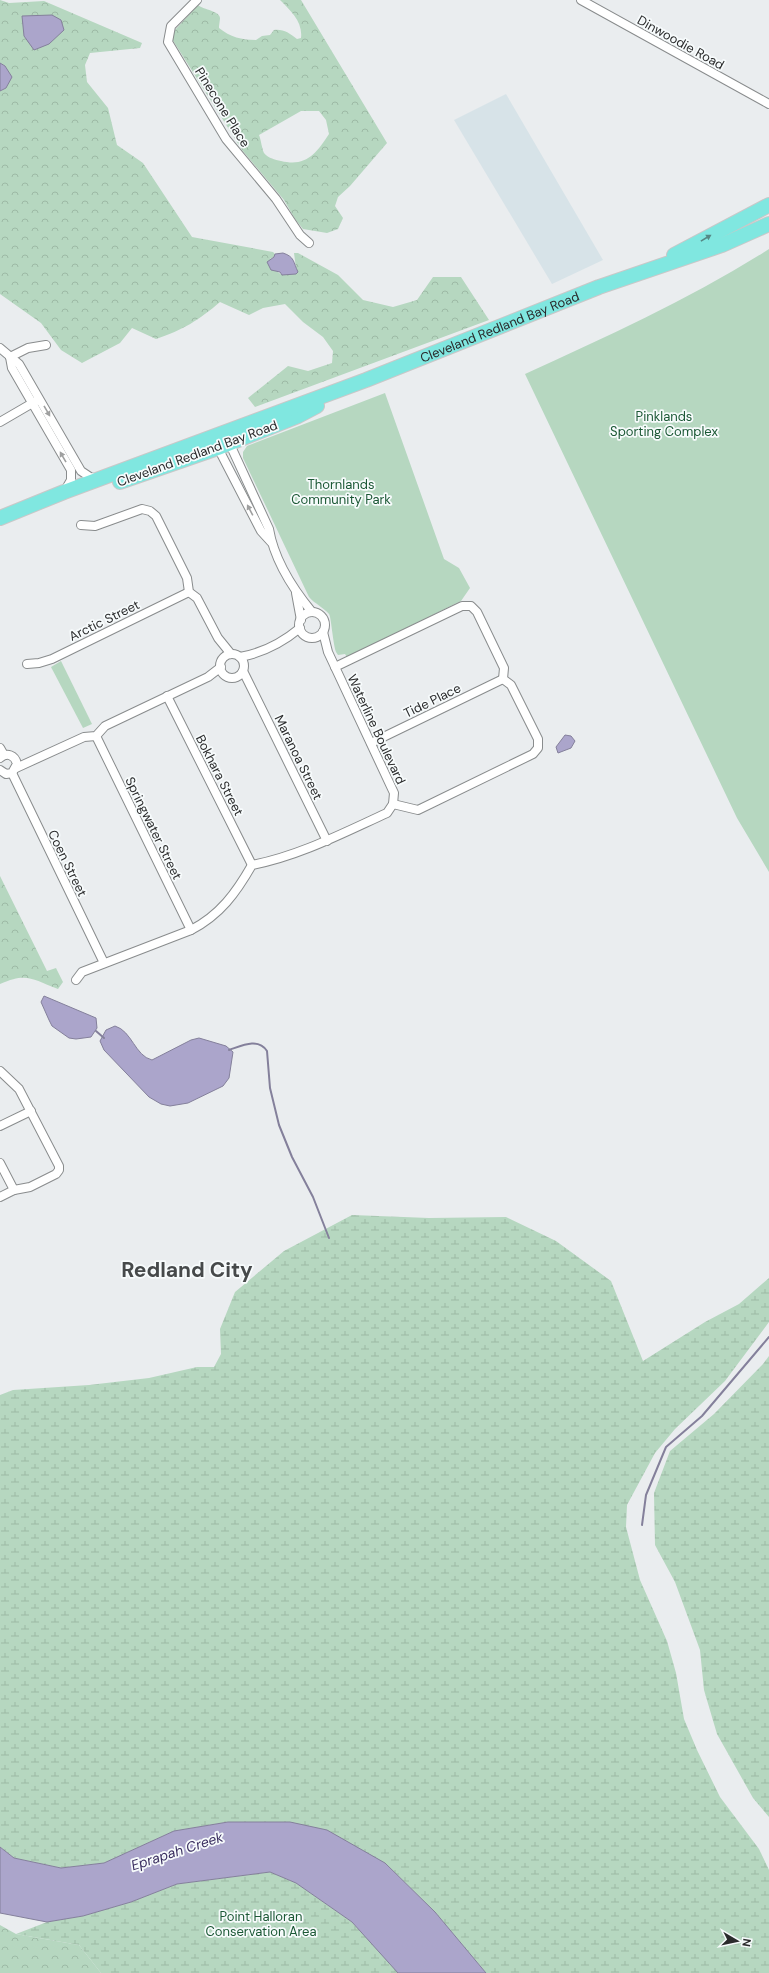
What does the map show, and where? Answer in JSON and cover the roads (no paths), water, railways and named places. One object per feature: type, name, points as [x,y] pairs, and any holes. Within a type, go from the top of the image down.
[{"type":"highway","name":"Cleveland Redland Bay Road","points":[[634,274],[767,206]]},
{"type":"highway","name":"Cleveland Redland Bay Road","points":[[0,518],[64,492],[99,480],[298,416],[366,380],[634,274],[697,255],[769,224]]},
{"type":"highway","name":"Cleveland Redland Bay Road","points":[[22,510],[64,500],[151,472],[221,440]]},
{"type":"street","name":"Pinecone Place","points":[[197,0],[170,26],[168,42],[226,139],[276,199],[300,235],[309,243]]},
{"type":"street","name":"Dinwoodie Road","points":[[581,0],[769,104]]},
{"type":"street","points":[[10,357],[28,348],[46,345]]},
{"type":"street","points":[[0,348],[19,364],[81,471],[90,477],[99,480]]},
{"type":"street","points":[[10,357],[12,368],[71,470],[71,480],[64,492]]},
{"type":"street","points":[[0,422],[40,399]]},
{"type":"street","points":[[221,440],[269,529],[271,542]]},
{"type":"street","points":[[221,440],[261,531],[271,542],[296,592],[312,612],[319,615],[324,621],[323,632],[314,638],[305,636],[288,638]]},
{"type":"street","points":[[81,526],[95,526],[142,509],[150,511],[156,516],[187,578],[189,592],[197,598],[218,638],[231,654],[240,657],[256,654],[288,638],[300,628]]},
{"type":"street","name":"Arctic Street","points":[[27,664],[39,663],[52,659],[189,592]]},
{"type":"street","points":[[296,592],[300,628],[305,636]]},
{"type":"street","points":[[335,667],[467,605],[474,608],[477,612],[504,668],[503,679],[512,685],[538,739],[538,748],[533,754],[418,810],[393,804]]},
{"type":"street","points":[[300,620],[305,614],[312,612]]},
{"type":"street","name":"Waterline Boulevard","points":[[252,865],[326,841],[387,812],[393,804],[394,792],[328,652],[323,632]]},
{"type":"street","points":[[1,754],[36,758],[47,756],[84,737],[96,736],[105,726],[208,677],[221,667],[223,658],[218,638]]},
{"type":"street","name":"Waterline Boulevard","points":[[314,638],[328,652]]},
{"type":"street","points":[[223,658],[231,654]]},
{"type":"street","points":[[208,677],[232,677],[256,654]]},
{"type":"street","points":[[240,657],[243,668]]},
{"type":"street","points":[[221,667],[222,671],[232,677],[250,684]]},
{"type":"street","name":"Maranoa Street","points":[[243,668],[326,841]]},
{"type":"street","name":"Tide Place","points":[[371,743],[503,679]]},
{"type":"street","name":"Bokhara Street","points":[[167,696],[252,865]]},
{"type":"street","name":"Springwater Street","points":[[96,736],[191,930]]},
{"type":"street","name":"Coen Street","points":[[13,756],[16,761],[14,770],[104,963]]},
{"type":"street","points":[[0,770],[6,774],[36,758]]},
{"type":"street","points":[[76,980],[82,972],[191,930],[216,915],[240,884],[252,865]]},
{"type":"street","points":[[0,1071],[19,1089],[59,1166],[59,1170],[30,1187],[14,1190],[0,1198]]},
{"type":"street","points":[[0,1126],[31,1110]]},
{"type":"street","points":[[0,1163],[14,1190]]},
{"type":"water","points":[[52,15],[61,20],[64,30],[49,44],[34,50],[24,36],[22,16]]},
{"type":"water","points":[[0,63],[5,66],[12,77],[6,88],[0,91]]},
{"type":"water","points":[[283,253],[290,256],[293,260],[298,272],[296,274],[282,275],[280,272],[271,270],[267,262],[274,257],[275,254]]},
{"type":"water","points":[[565,735],[571,736],[575,741],[571,748],[558,753],[556,747]]},
{"type":"water","points":[[44,996],[96,1018],[97,1028],[91,1037],[76,1039],[69,1038],[52,1026],[41,1002]]},
{"type":"water","points":[[115,1026],[126,1033],[141,1054],[152,1060],[191,1040],[199,1038],[226,1046],[233,1052],[229,1078],[223,1086],[188,1103],[170,1106],[161,1104],[149,1097],[104,1050],[100,1041],[106,1030]]},
{"type":"water","name":"Eprapah Creek","points":[[228,1822],[290,1822],[327,1830],[385,1863],[435,1912],[486,1973],[398,1973],[352,1922],[296,1883],[270,1872],[177,1884],[131,1902],[83,1916],[47,1922],[0,1913],[0,1847],[14,1858],[61,1868],[104,1863],[174,1831]]},
{"type":"waterway","points":[[96,1031],[104,1038]]},
{"type":"waterway","points":[[229,1050],[254,1043],[259,1044],[267,1051],[270,1088],[279,1125],[292,1157],[313,1197],[329,1238]]},
{"type":"waterway","points":[[642,1525],[646,1495],[666,1447],[702,1416],[769,1337]]},
{"type":"district","name":"Redland City","points":[[187,1270]]},
{"type":"park label","name":"Pinklands Sporting Complex","points":[[664,424]]},
{"type":"park label","name":"Thornlands Community Park","points":[[341,492]]},
{"type":"park label","name":"Point Halloran Conservation Area","points":[[261,1924]]}]
